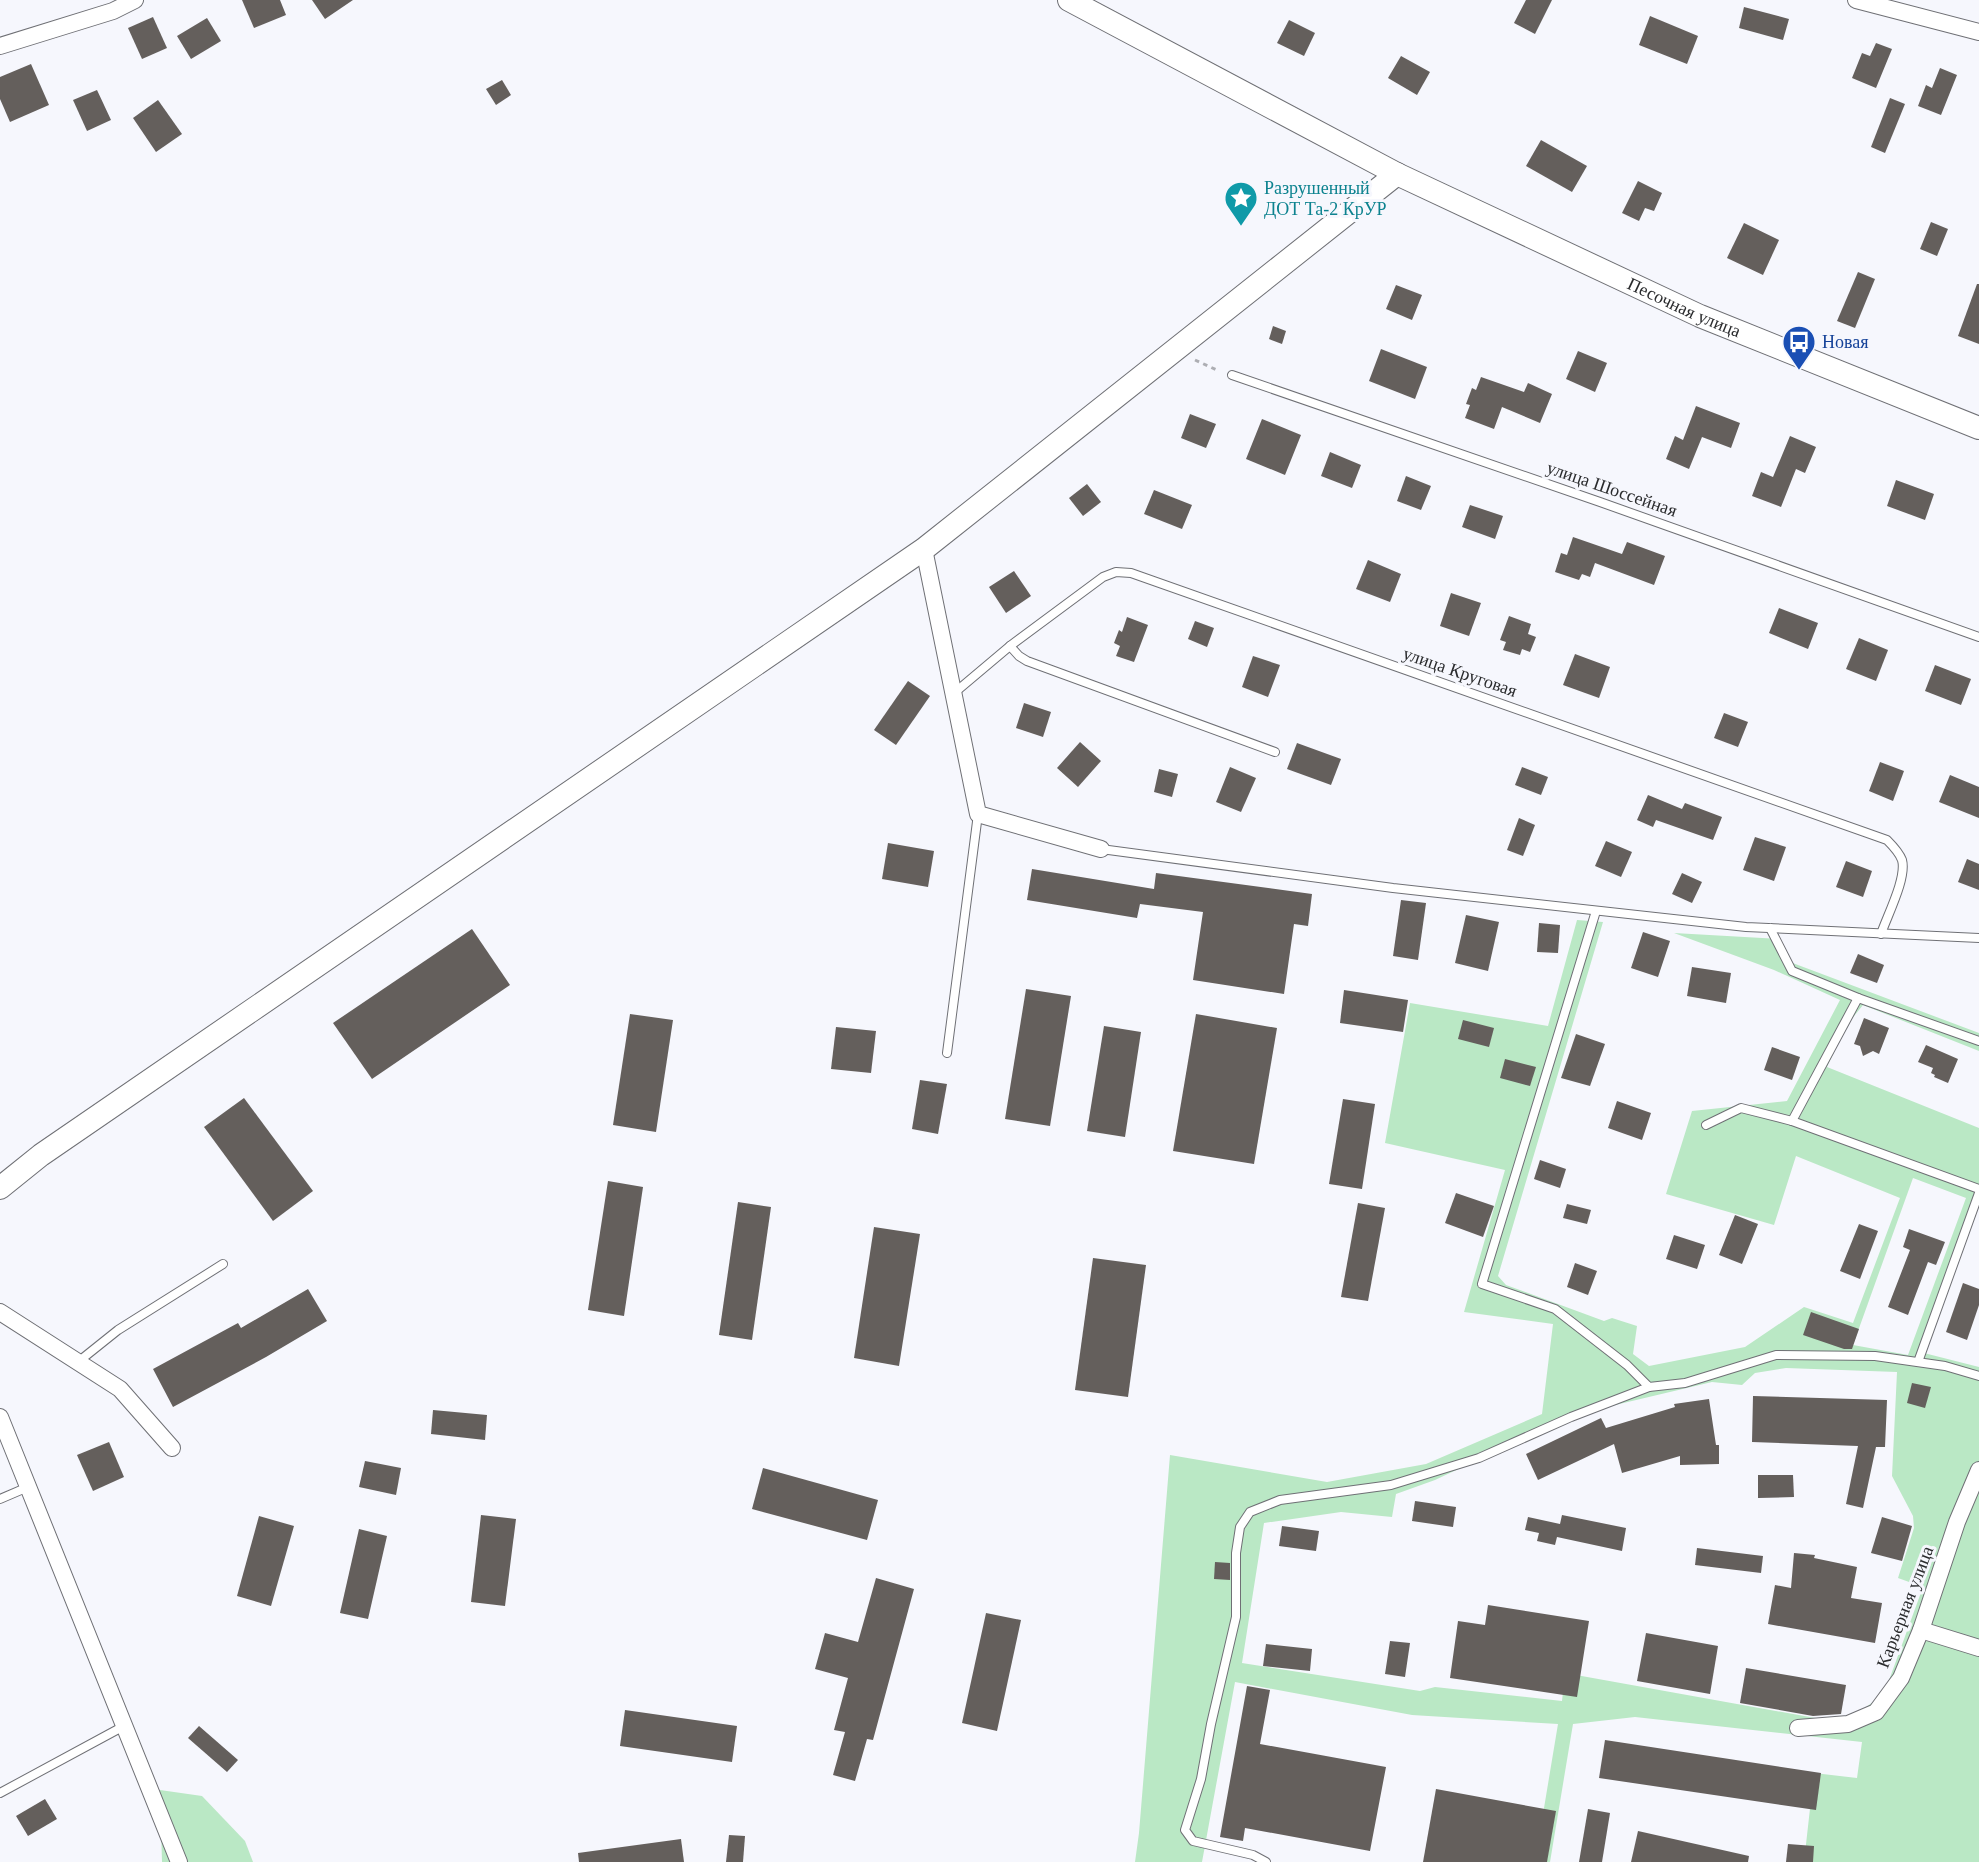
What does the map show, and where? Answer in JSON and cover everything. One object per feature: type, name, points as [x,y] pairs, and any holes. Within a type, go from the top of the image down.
[{"type":"street","points":[[0,46],[113,11],[135,0]]},
{"type":"street","name":"Песочная улица","points":[[1069,0],[1397,174],[1700,316],[1979,428]]},
{"type":"street","points":[[1856,0],[1979,32]]},
{"type":"street","points":[[0,1188],[51,1148],[924,549],[1397,174]]},
{"type":"street","points":[[924,549],[978,814],[1101,849]]},
{"type":"street","points":[[0,1312],[120,1389],[172,1448]]},
{"type":"street","points":[[0,1417],[179,1862]]},
{"type":"street","name":"Карьерная улица","points":[[1798,1728],[1848,1724],[1876,1712],[1901,1678],[1921,1630],[1957,1522],[1979,1470]]},
{"type":"street","points":[[1921,1630],[1979,1648]]},
{"type":"lane","name":"улица Шоссейная","points":[[1232,375],[1979,637]]},
{"type":"lane","name":"улица Круговая","points":[[953,694],[1010,646],[1103,577],[1116,572],[1131,573],[1887,840],[1902,861],[1902,878],[1881,934]]},
{"type":"lane","points":[[1010,646],[1019,656],[1028,661],[1275,752]]},
{"type":"lane","points":[[947,1053],[978,814]]},
{"type":"lane","points":[[1101,849],[1393,888],[1596,911],[1770,928],[1979,938]]},
{"type":"lane","points":[[1596,911],[1482,1284],[1556,1309],[1627,1365],[1649,1387]]},
{"type":"lane","points":[[1770,928],[1792,971],[1858,998],[1979,1041]]},
{"type":"lane","points":[[1792,1121],[1858,998]]},
{"type":"lane","points":[[1706,1125],[1741,1108],[1792,1121],[1979,1191],[1918,1362]]},
{"type":"lane","points":[[77,1362],[118,1330],[223,1264]]},
{"type":"lane","points":[[1266,1862],[1253,1855],[1193,1841],[1185,1830],[1201,1779],[1211,1724],[1236,1617],[1236,1553],[1240,1527],[1250,1512],[1280,1500],[1391,1485],[1479,1458],[1571,1417],[1649,1387],[1685,1383],[1776,1355],[1875,1356],[1945,1366],[1979,1376]]},
{"type":"lane","points":[[0,1499],[28,1487]]},
{"type":"lane","points":[[0,1792],[124,1726]]},
{"type":"path","points":[[1176,351],[1232,375]]},
{"type":"green space","points":[[1577,920],[1603,922],[1498,1276],[1506,1285],[1604,1321],[1612,1318],[1637,1326],[1633,1354],[1649,1366],[1745,1347],[1804,1307],[1853,1323],[1900,1198],[1796,1156],[1774,1225],[1666,1194],[1692,1111],[1787,1101],[1840,1000],[1774,970],[1674,933],[1780,939],[1790,962],[1979,1033],[1979,1051],[1863,1005],[1846,1026],[1827,1067],[1979,1128],[1979,1200],[1920,1352],[1979,1367],[1979,1862],[1804,1862],[1814,1773],[1857,1778],[1862,1742],[1635,1717],[1573,1724],[1550,1862],[1535,1862],[1558,1724],[1412,1715],[1235,1682],[1202,1862],[1135,1862],[1170,1455],[1327,1482],[1426,1464],[1542,1414],[1553,1324],[1464,1312],[1505,1170],[1385,1143],[1410,1003],[1548,1026]],"holes":[[[1913,1178],[1966,1198],[1908,1355],[1853,1345]],[[1786,1368],[1897,1372],[1892,1476],[1913,1516],[1914,1528],[1898,1578],[1923,1587],[1884,1694],[1862,1710],[1832,1721],[1565,1673],[1562,1701],[1435,1687],[1420,1691],[1242,1663],[1264,1523],[1341,1512],[1392,1517],[1396,1494],[1435,1480],[1573,1415],[1712,1382],[1742,1385],[1755,1373]]]},
{"type":"green space","points":[[160,1790],[202,1796],[245,1841],[253,1862],[162,1862]]},
{"type":"building","points":[[242,0],[280,0],[286,15],[254,28]]},
{"type":"building","points":[[312,0],[353,0],[325,19]]},
{"type":"building","points":[[1526,0],[1552,0],[1535,34],[1514,23]]},
{"type":"building","points":[[1744,7],[1789,19],[1783,40],[1739,28]]},
{"type":"building","points":[[1650,16],[1698,36],[1687,64],[1639,45]]},
{"type":"building","points":[[153,17],[167,48],[142,59],[128,28]]},
{"type":"building","points":[[207,18],[221,41],[191,59],[177,36]]},
{"type":"building","points":[[1289,20],[1315,33],[1304,56],[1277,43]]},
{"type":"building","points":[[1876,43],[1892,49],[1876,88],[1852,78],[1862,53],[1870,56]]},
{"type":"building","points":[[1401,56],[1430,72],[1417,95],[1388,78]]},
{"type":"building","points":[[31,64],[49,105],[10,122],[0,99],[0,77]]},
{"type":"building","points":[[1940,68],[1957,75],[1941,115],[1918,106],[1926,85],[1932,88]]},
{"type":"building","points":[[502,80],[511,95],[496,105],[486,89]]},
{"type":"building","points":[[97,90],[111,120],[87,131],[73,100]]},
{"type":"building","points":[[1890,98],[1905,104],[1885,153],[1871,147]]},
{"type":"building","points":[[158,100],[182,134],[156,152],[133,118]]},
{"type":"building","points":[[1541,140],[1587,166],[1572,192],[1526,166]]},
{"type":"building","points":[[1638,181],[1662,193],[1654,211],[1645,208],[1639,221],[1622,213]]},
{"type":"building","points":[[1931,222],[1948,229],[1937,256],[1920,249]]},
{"type":"building","points":[[1744,223],[1779,240],[1763,275],[1727,258]]},
{"type":"building","points":[[1858,272],[1875,279],[1855,328],[1837,321]]},
{"type":"building","points":[[1977,284],[1979,284],[1979,344],[1958,336]]},
{"type":"building","points":[[1396,285],[1422,295],[1412,320],[1386,309]]},
{"type":"building","points":[[1273,326],[1286,331],[1282,344],[1269,339]]},
{"type":"building","points":[[1381,349],[1427,367],[1415,399],[1369,381]]},
{"type":"building","points":[[1578,351],[1607,363],[1595,392],[1566,379]]},
{"type":"building","points":[[1481,377],[1524,392],[1528,383],[1552,394],[1540,423],[1502,407],[1494,429],[1465,418],[1470,405],[1466,404],[1472,388],[1476,390]]},
{"type":"building","points":[[1696,406],[1740,423],[1731,448],[1702,437],[1689,469],[1666,459],[1675,436],[1683,440]]},
{"type":"building","points":[[1190,414],[1216,424],[1206,448],[1181,438]]},
{"type":"building","points":[[1262,419],[1301,435],[1285,475],[1246,459]]},
{"type":"building","points":[[1790,436],[1816,447],[1805,473],[1796,469],[1781,507],[1752,496],[1761,472],[1773,477]]},
{"type":"building","points":[[1330,452],[1361,465],[1352,488],[1321,476]]},
{"type":"building","points":[[1406,476],[1431,486],[1421,510],[1397,501]]},
{"type":"building","points":[[1896,480],[1934,494],[1925,520],[1887,506]]},
{"type":"building","points":[[1087,484],[1101,502],[1083,516],[1069,498]]},
{"type":"building","points":[[1154,490],[1192,505],[1182,529],[1144,514]]},
{"type":"building","points":[[1470,505],[1503,516],[1495,539],[1462,527]]},
{"type":"building","points":[[1573,537],[1622,554],[1627,542],[1665,556],[1654,585],[1595,563],[1590,577],[1582,574],[1579,580],[1555,572],[1561,553],[1567,555]]},
{"type":"building","points":[[1368,560],[1401,574],[1390,602],[1356,589]]},
{"type":"building","points":[[1014,571],[1031,596],[1006,613],[989,587]]},
{"type":"building","points":[[1451,593],[1481,603],[1469,636],[1440,626]]},
{"type":"building","points":[[1779,608],[1818,623],[1808,649],[1769,633]]},
{"type":"building","points":[[1509,616],[1531,624],[1528,634],[1536,637],[1530,652],[1522,649],[1520,655],[1503,650],[1506,642],[1500,640]]},
{"type":"building","points":[[1127,617],[1148,625],[1134,662],[1116,656],[1120,646],[1114,643],[1119,630],[1122,632]]},
{"type":"building","points":[[1195,621],[1214,628],[1207,647],[1188,639]]},
{"type":"building","points":[[1859,638],[1888,650],[1876,681],[1846,669]]},
{"type":"building","points":[[1575,654],[1610,667],[1599,698],[1563,685]]},
{"type":"building","points":[[1253,656],[1280,665],[1268,697],[1242,687]]},
{"type":"building","points":[[1935,665],[1971,679],[1961,705],[1925,691]]},
{"type":"building","points":[[908,681],[930,696],[896,745],[874,730]]},
{"type":"building","points":[[1024,703],[1051,712],[1043,737],[1016,728]]},
{"type":"building","points":[[1724,713],[1748,722],[1738,747],[1714,738]]},
{"type":"building","points":[[1080,742],[1101,761],[1078,787],[1057,768]]},
{"type":"building","points":[[1297,743],[1341,759],[1331,785],[1287,769]]},
{"type":"building","points":[[1880,762],[1904,771],[1893,801],[1869,791]]},
{"type":"building","points":[[1230,767],[1256,778],[1241,812],[1216,802]]},
{"type":"building","points":[[1522,767],[1548,777],[1541,795],[1515,785]]},
{"type":"building","points":[[1159,769],[1178,774],[1172,797],[1154,792]]},
{"type":"building","points":[[1950,775],[1979,787],[1979,818],[1939,802]]},
{"type":"building","points":[[1648,795],[1682,809],[1685,803],[1722,817],[1713,840],[1656,820],[1653,827],[1637,820]]},
{"type":"building","points":[[1519,818],[1535,825],[1523,856],[1507,850]]},
{"type":"building","points":[[1755,837],[1786,847],[1774,881],[1743,870]]},
{"type":"building","points":[[1606,841],[1632,852],[1621,877],[1595,866]]},
{"type":"building","points":[[888,843],[934,851],[928,887],[882,879]]},
{"type":"building","points":[[1967,859],[1979,864],[1979,890],[1958,882]]},
{"type":"building","points":[[1846,861],[1872,871],[1863,897],[1836,887]]},
{"type":"building","points":[[1032,869],[1154,889],[1156,873],[1312,894],[1308,926],[1294,924],[1284,994],[1193,980],[1203,912],[1140,904],[1137,918],[1027,900]]},
{"type":"building","points":[[1682,873],[1702,882],[1692,903],[1672,894]]},
{"type":"building","points":[[1401,900],[1426,903],[1418,960],[1393,956]]},
{"type":"building","points":[[1466,915],[1499,922],[1488,971],[1455,963]]},
{"type":"building","points":[[1539,923],[1560,925],[1558,953],[1537,952]]},
{"type":"building","points":[[472,929],[510,985],[372,1079],[333,1023]]},
{"type":"building","points":[[1643,932],[1670,941],[1658,977],[1631,968]]},
{"type":"building","points":[[1858,954],[1884,965],[1877,983],[1850,973]]},
{"type":"building","points":[[1692,967],[1731,973],[1726,1003],[1687,996]]},
{"type":"building","points":[[1026,989],[1071,996],[1050,1126],[1005,1119]]},
{"type":"building","points":[[1344,990],[1408,1000],[1403,1032],[1340,1023]]},
{"type":"building","points":[[630,1014],[673,1020],[656,1132],[613,1125]]},
{"type":"building","points":[[1196,1014],[1277,1028],[1254,1164],[1173,1151]]},
{"type":"building","points":[[1864,1018],[1889,1028],[1879,1054],[1873,1051],[1863,1056],[1860,1046],[1854,1044]]},
{"type":"building","points":[[1463,1020],[1494,1028],[1489,1047],[1458,1039]]},
{"type":"building","points":[[1104,1026],[1141,1032],[1125,1137],[1087,1131]]},
{"type":"building","points":[[836,1027],[876,1031],[871,1073],[831,1069]]},
{"type":"building","points":[[1576,1034],[1605,1044],[1590,1086],[1561,1078]]},
{"type":"building","points":[[1926,1045],[1958,1059],[1948,1083],[1934,1077],[1935,1075],[1931,1073],[1933,1068],[1918,1062]]},
{"type":"building","points":[[1772,1047],[1800,1057],[1792,1080],[1764,1070]]},
{"type":"building","points":[[1505,1059],[1536,1067],[1530,1086],[1500,1078]]},
{"type":"building","points":[[920,1080],[947,1084],[938,1134],[912,1129]]},
{"type":"building","points":[[244,1098],[313,1191],[273,1221],[204,1127]]},
{"type":"building","points":[[1343,1099],[1375,1104],[1362,1189],[1329,1184]]},
{"type":"building","points":[[1617,1101],[1651,1113],[1642,1140],[1608,1128]]},
{"type":"building","points":[[1540,1160],[1566,1169],[1560,1188],[1534,1179]]},
{"type":"building","points":[[608,1181],[643,1187],[624,1316],[588,1310]]},
{"type":"building","points":[[1456,1193],[1494,1206],[1483,1237],[1445,1223]]},
{"type":"building","points":[[738,1202],[771,1207],[752,1340],[719,1335]]},
{"type":"building","points":[[1358,1203],[1385,1208],[1368,1301],[1341,1297]]},
{"type":"building","points":[[1567,1204],[1591,1210],[1587,1224],[1563,1218]]},
{"type":"building","points":[[1735,1215],[1758,1224],[1742,1264],[1719,1255]]},
{"type":"building","points":[[1859,1224],[1878,1231],[1860,1279],[1840,1271]]},
{"type":"building","points":[[874,1227],[920,1234],[899,1366],[854,1358]]},
{"type":"building","points":[[1909,1229],[1945,1242],[1936,1265],[1928,1262],[1908,1315],[1888,1307],[1910,1250],[1903,1247]]},
{"type":"building","points":[[1674,1235],[1705,1245],[1697,1269],[1666,1259]]},
{"type":"building","points":[[1093,1258],[1146,1265],[1128,1397],[1075,1390]]},
{"type":"building","points":[[1575,1263],[1597,1271],[1588,1295],[1567,1287]]},
{"type":"building","points":[[1963,1283],[1979,1289],[1979,1305],[1967,1340],[1946,1332]]},
{"type":"building","points":[[308,1289],[327,1321],[173,1407],[153,1369],[238,1323],[241,1328]]},
{"type":"building","points":[[1811,1312],[1859,1329],[1852,1349],[1844,1349],[1803,1335]]},
{"type":"building","points":[[1912,1383],[1931,1387],[1925,1408],[1907,1403]]},
{"type":"building","points":[[1753,1396],[1887,1400],[1885,1447],[1876,1447],[1863,1508],[1846,1504],[1858,1446],[1752,1442]]},
{"type":"building","points":[[1709,1399],[1716,1445],[1719,1445],[1719,1464],[1680,1465],[1680,1456],[1622,1473],[1614,1444],[1538,1480],[1526,1454],[1601,1418],[1606,1428],[1675,1407],[1674,1404]]},
{"type":"building","points":[[433,1410],[487,1415],[485,1440],[431,1434]]},
{"type":"building","points":[[109,1442],[124,1477],[93,1491],[77,1455]]},
{"type":"building","points":[[365,1461],[401,1468],[396,1495],[359,1487]]},
{"type":"building","points":[[763,1468],[878,1500],[867,1540],[752,1509]]},
{"type":"building","points":[[1758,1475],[1793,1475],[1794,1497],[1758,1498]]},
{"type":"building","points":[[1415,1501],[1456,1507],[1453,1527],[1412,1521]]},
{"type":"building","points":[[481,1515],[516,1519],[505,1606],[471,1602]]},
{"type":"building","points":[[1562,1515],[1626,1528],[1622,1551],[1557,1537],[1555,1545],[1537,1541],[1539,1533],[1525,1530],[1528,1517],[1560,1524]]},
{"type":"building","points":[[259,1516],[294,1526],[271,1606],[237,1596]]},
{"type":"building","points":[[1882,1517],[1912,1526],[1902,1561],[1871,1553]]},
{"type":"building","points":[[1282,1526],[1319,1531],[1316,1551],[1279,1546]]},
{"type":"building","points":[[359,1529],[387,1536],[368,1619],[340,1613]]},
{"type":"building","points":[[1697,1548],[1763,1556],[1761,1573],[1695,1565]]},
{"type":"building","points":[[1794,1553],[1815,1555],[1814,1558],[1857,1567],[1851,1598],[1882,1603],[1875,1643],[1768,1624],[1775,1585],[1791,1588]]},
{"type":"building","points":[[1215,1562],[1230,1563],[1230,1580],[1214,1579]]},
{"type":"building","points":[[876,1578],[914,1589],[873,1740],[867,1739],[855,1781],[833,1775],[845,1732],[834,1730],[848,1678],[815,1669],[825,1633],[858,1642]]},
{"type":"building","points":[[1488,1605],[1589,1621],[1577,1697],[1450,1678],[1458,1621],[1485,1625]]},
{"type":"building","points":[[986,1613],[1021,1620],[997,1731],[962,1723]]},
{"type":"building","points":[[1646,1633],[1718,1646],[1710,1694],[1637,1681]]},
{"type":"building","points":[[1390,1641],[1410,1643],[1405,1677],[1385,1674]]},
{"type":"building","points":[[1266,1644],[1312,1649],[1310,1671],[1263,1666]]},
{"type":"building","points":[[1746,1668],[1846,1685],[1841,1714],[1813,1716],[1740,1703]]},
{"type":"building","points":[[1247,1686],[1270,1690],[1260,1744],[1386,1767],[1370,1851],[1245,1828],[1243,1841],[1220,1837]]},
{"type":"building","points":[[625,1710],[737,1726],[732,1762],[620,1746]]},
{"type":"building","points":[[199,1726],[238,1760],[227,1772],[188,1738]]},
{"type":"building","points":[[1605,1740],[1821,1773],[1816,1810],[1599,1778]]},
{"type":"building","points":[[1436,1789],[1556,1811],[1547,1862],[1423,1862]]},
{"type":"building","points":[[45,1799],[57,1819],[28,1836],[16,1816]]},
{"type":"building","points":[[1588,1809],[1610,1813],[1602,1862],[1579,1862]]},
{"type":"building","points":[[1638,1831],[1749,1856],[1748,1862],[1631,1862]]},
{"type":"building","points":[[729,1835],[745,1836],[743,1862],[726,1862]]},
{"type":"building","points":[[681,1839],[684,1862],[579,1862],[578,1853]]},
{"type":"building","points":[[1788,1844],[1814,1846],[1813,1862],[1786,1862]]},
{"type":"place","name":"Разрушенный ДОТ Та-2 КрУР","points":[[1241,227]]},
{"type":"place","name":"Новая","points":[[1799,371]]}]
